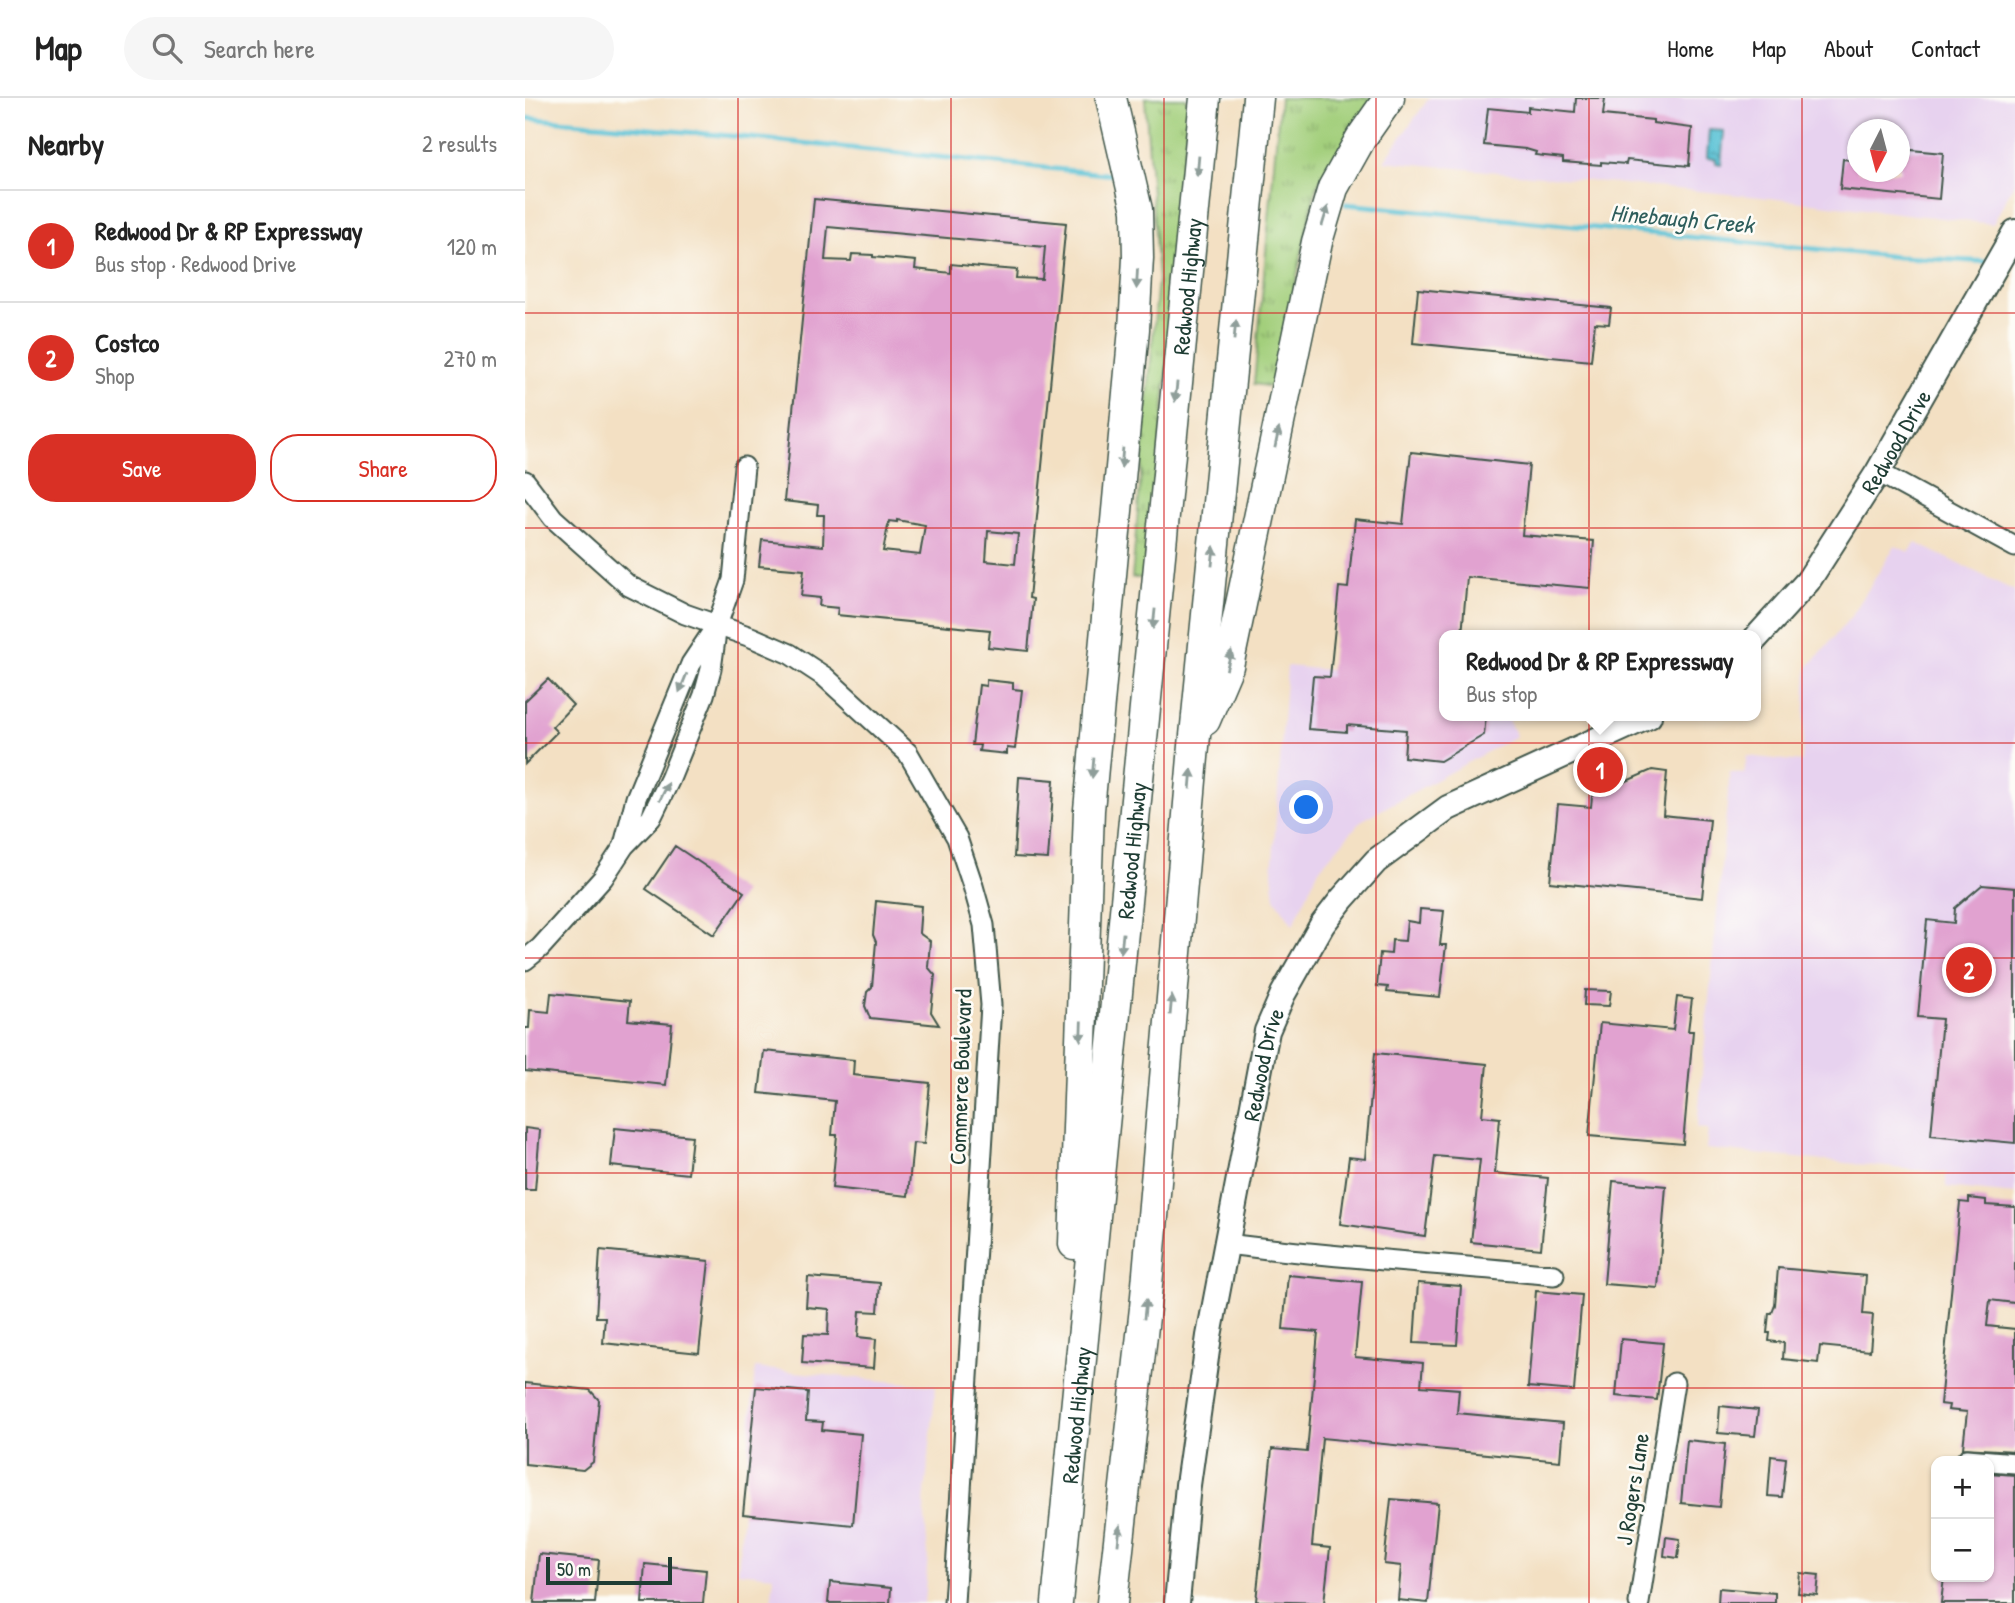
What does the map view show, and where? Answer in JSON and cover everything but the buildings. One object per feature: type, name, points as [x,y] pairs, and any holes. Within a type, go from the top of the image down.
[{"type":"highway","points":[[1056,1603],[1074,1247],[1089,810],[1133,341],[1138,258],[1137,210],[1111,98]]},
{"type":"highway","name":"Redwood Highway","points":[[1056,1603],[1205,98]]},
{"type":"highway","points":[[1112,1603],[1145,1308],[1194,746],[1258,98]]},
{"type":"highway","points":[[1194,746],[1229,666],[1320,231],[1333,188],[1361,138],[1389,98]]},
{"type":"main road","name":"Redwood Drive","points":[[1761,633],[1808,581],[1878,471],[2013,235]]},
{"type":"main road","name":"Redwood Drive","points":[[1177,1603],[1191,1461],[1209,1336],[1267,1031],[1283,994],[1322,925],[1376,861],[1448,808],[1638,721]]},
{"type":"street","points":[[525,960],[540,948],[603,878],[624,846],[636,798],[691,664],[717,625],[733,580],[744,467]]},
{"type":"street","points":[[1878,471],[2015,547]]},
{"type":"street","name":"Commerce Boulevard","points":[[525,481],[553,518],[629,586],[685,614],[790,654],[824,677],[908,753],[957,838],[984,925],[991,1005],[954,1603]]},
{"type":"street","points":[[1227,1244],[1380,1261],[1442,1263],[1554,1275]]},
{"type":"street","name":"J Rogers Lane","points":[[1639,1603],[1674,1383]]},
{"type":"street","points":[[1994,1461],[2015,1463]]},
{"type":"shaded area","points":[[1429,98],[2015,98],[2015,181],[1993,224],[1760,197],[1384,161]]},
{"type":"shaded area","points":[[1916,543],[2015,591],[2015,1194],[1946,1187],[1946,1173],[1706,1149],[1708,1129],[1697,1128],[1730,772],[1744,774],[1747,756],[1802,762],[1807,669],[1853,614],[1895,546],[1909,552]]},
{"type":"shaded area","points":[[1287,666],[1439,681],[1439,721],[1508,721],[1516,736],[1361,821],[1319,869],[1293,925],[1275,898],[1272,873]]},
{"type":"shaded area","points":[[755,1368],[936,1386],[924,1503],[928,1555],[924,1603],[771,1603],[774,1576],[738,1572]]},
{"type":"green space","points":[[1145,98],[1186,98],[1188,106],[1175,287],[1148,578],[1132,578],[1158,279]]},
{"type":"green space","points":[[1280,98],[1373,98],[1316,187],[1273,387],[1254,384]]},
{"type":"water","points":[[1709,130],[1724,131],[1721,164],[1716,163],[1716,159],[1707,158]]},
{"type":"waterway","points":[[525,118],[1115,175]]},
{"type":"waterway","name":"Hinebaugh Creek","points":[[1346,204],[1899,257],[1991,262]]},
{"type":"place","name":"Redwood Dr & RP Expressway","points":[[1600,770]]},
{"type":"place","name":"Costco","points":[[1969,970]]}]
